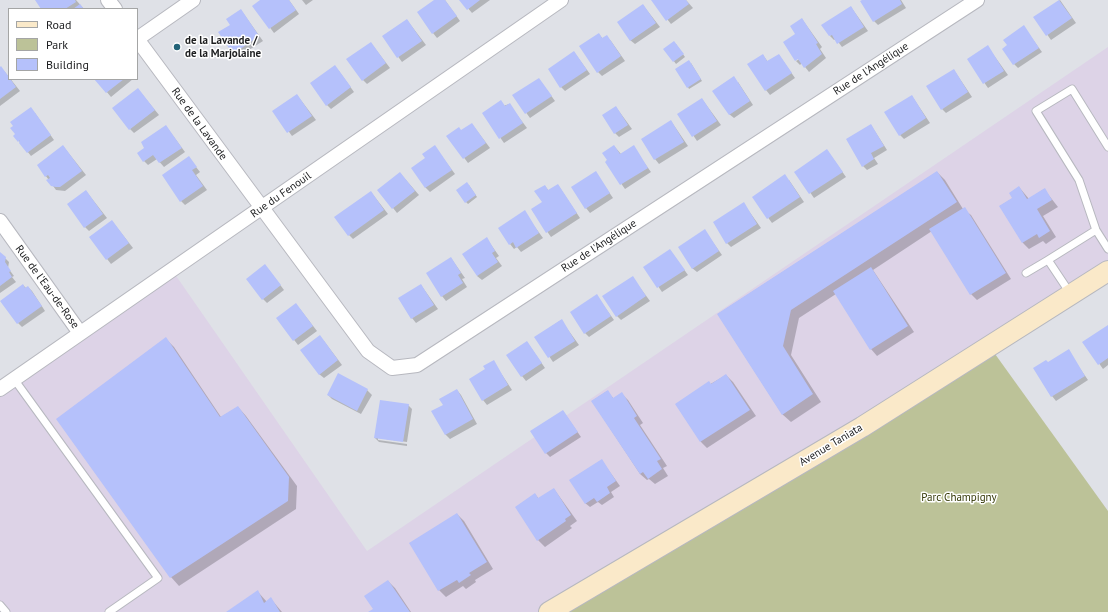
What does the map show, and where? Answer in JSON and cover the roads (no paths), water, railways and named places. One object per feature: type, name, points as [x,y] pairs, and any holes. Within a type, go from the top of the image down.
[{"type":"main road","name":"Avenue Taniata","points":[[549,612],[862,427],[1108,271]]},
{"type":"street","points":[[138,38],[193,0]]},
{"type":"street","name":"Rue du Fenouil","points":[[0,389],[561,0]]},
{"type":"street","name":"Rue de l'Angélique","points":[[262,208],[368,351],[392,368],[417,365],[977,0]]},
{"type":"street","name":"Rue de la Lavande","points":[[138,40],[262,208]]},
{"type":"street","name":"Rue de l'Eau-de-Rose","points":[[0,221],[80,333]]},
{"type":"lane","points":[[1108,147],[1072,89],[1036,111],[1079,180],[1096,230],[1108,249]]},
{"type":"lane","points":[[1026,273],[1096,230]]},
{"type":"lane","points":[[1048,260],[1071,294]]},
{"type":"lane","points":[[14,379],[158,578],[109,612]]},
{"type":"lane","points":[[0,605],[6,612]]},
{"type":"place","name":"de la Lavande / de la Marjolaine","points":[[177,47]]},
{"type":"park label","name":"Parc Champigny","points":[[959,498]]}]
